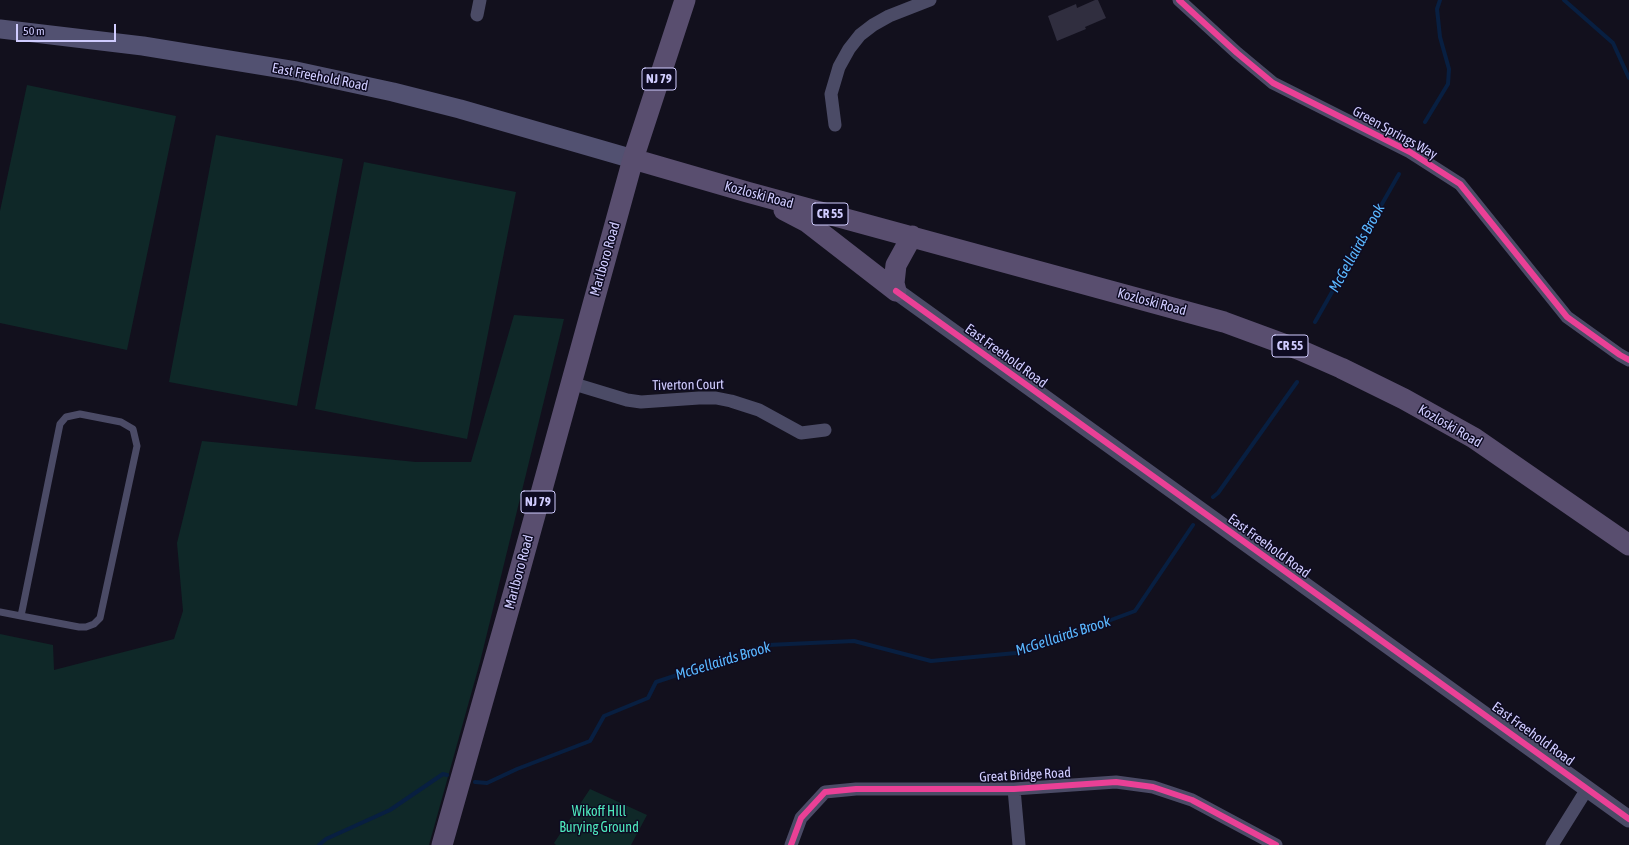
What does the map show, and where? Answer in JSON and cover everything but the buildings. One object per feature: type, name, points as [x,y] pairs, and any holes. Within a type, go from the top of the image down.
[{"type":"main road","name":"NJ 79","points":[[633,159],[685,0]]},
{"type":"main road","name":"East Freehold Road","points":[[0,29],[143,46],[304,73],[393,92],[460,109],[633,159]]},
{"type":"main road","name":"Kozloski Road","points":[[633,159],[747,192],[1224,322],[1300,350],[1404,399],[1474,438],[1629,545]]},
{"type":"main road","name":"Marlboro Road","points":[[442,845],[516,584],[633,159]]},
{"type":"main road","points":[[747,192],[807,222],[896,291]]},
{"type":"main road","points":[[896,291],[894,283],[896,266],[912,236]]},
{"type":"street","points":[[477,15],[480,0]]},
{"type":"street","points":[[835,125],[831,94],[839,68],[849,50],[860,35],[873,25],[889,16],[930,0]]},
{"type":"street","name":"Green Springs Way","points":[[1179,0],[1236,54],[1273,83],[1410,152],[1460,184],[1567,317],[1629,360]]},
{"type":"street","name":"East Freehold Road","points":[[896,291],[1017,380],[1629,819]]},
{"type":"street","name":"Tiverton Court","points":[[571,383],[627,400],[641,402],[716,398],[732,401],[759,410],[800,433],[825,430]]},
{"type":"street","name":"Great Bridge Road","points":[[791,845],[801,818],[825,792],[856,789],[1014,789],[1116,782],[1153,787],[1192,800],[1276,845]]},
{"type":"street","points":[[1014,789],[1019,845]]},
{"type":"street","points":[[1552,845],[1587,789]]},
{"type":"lane","points":[[0,612],[79,628],[94,624],[100,618],[136,446],[133,429],[121,422],[80,414],[66,417],[60,424],[21,616]]},
{"type":"green space","points":[[27,85],[176,116],[127,350],[0,323],[0,211]]},
{"type":"green space","points":[[216,135],[343,159],[297,406],[169,382]]},
{"type":"green space","points":[[364,162],[516,192],[467,439],[315,409]]},
{"type":"green space","points":[[514,315],[564,319],[480,662],[429,845],[0,845],[0,634],[53,645],[54,670],[174,639],[183,611],[177,543],[202,441],[416,462],[471,462]]},
{"type":"green space","name":"Wikoff HIll Burying Ground","points":[[590,789],[647,815],[631,845],[556,845],[554,843]]},
{"type":"waterway","points":[[1425,122],[1448,84],[1449,69],[1440,37],[1437,9],[1440,0]]},
{"type":"waterway","points":[[1564,0],[1613,43],[1629,78]]},
{"type":"waterway","name":"McGellairds Brook","points":[[1315,322],[1399,174]]},
{"type":"waterway","name":"McGellairds Brook","points":[[1213,497],[1218,493],[1297,382]]},
{"type":"waterway","name":"McGellairds Brook","points":[[475,782],[487,783],[517,769],[590,741],[604,716],[648,698],[656,682],[768,645],[854,641],[931,661],[1016,653],[1084,630],[1135,611],[1193,525]]},
{"type":"waterway","name":"McGellairds Brook","points":[[319,845],[326,839],[390,810],[443,774],[447,775]]},
{"type":"cycle path","points":[[1179,0],[1237,53],[1273,83],[1410,152],[1460,184],[1567,317],[1629,360]]},
{"type":"cycle path","points":[[896,291],[1629,819]]},
{"type":"cycle path","points":[[791,845],[801,818],[825,792],[856,789],[1014,789],[1116,782],[1153,787],[1192,800],[1276,845]]}]
